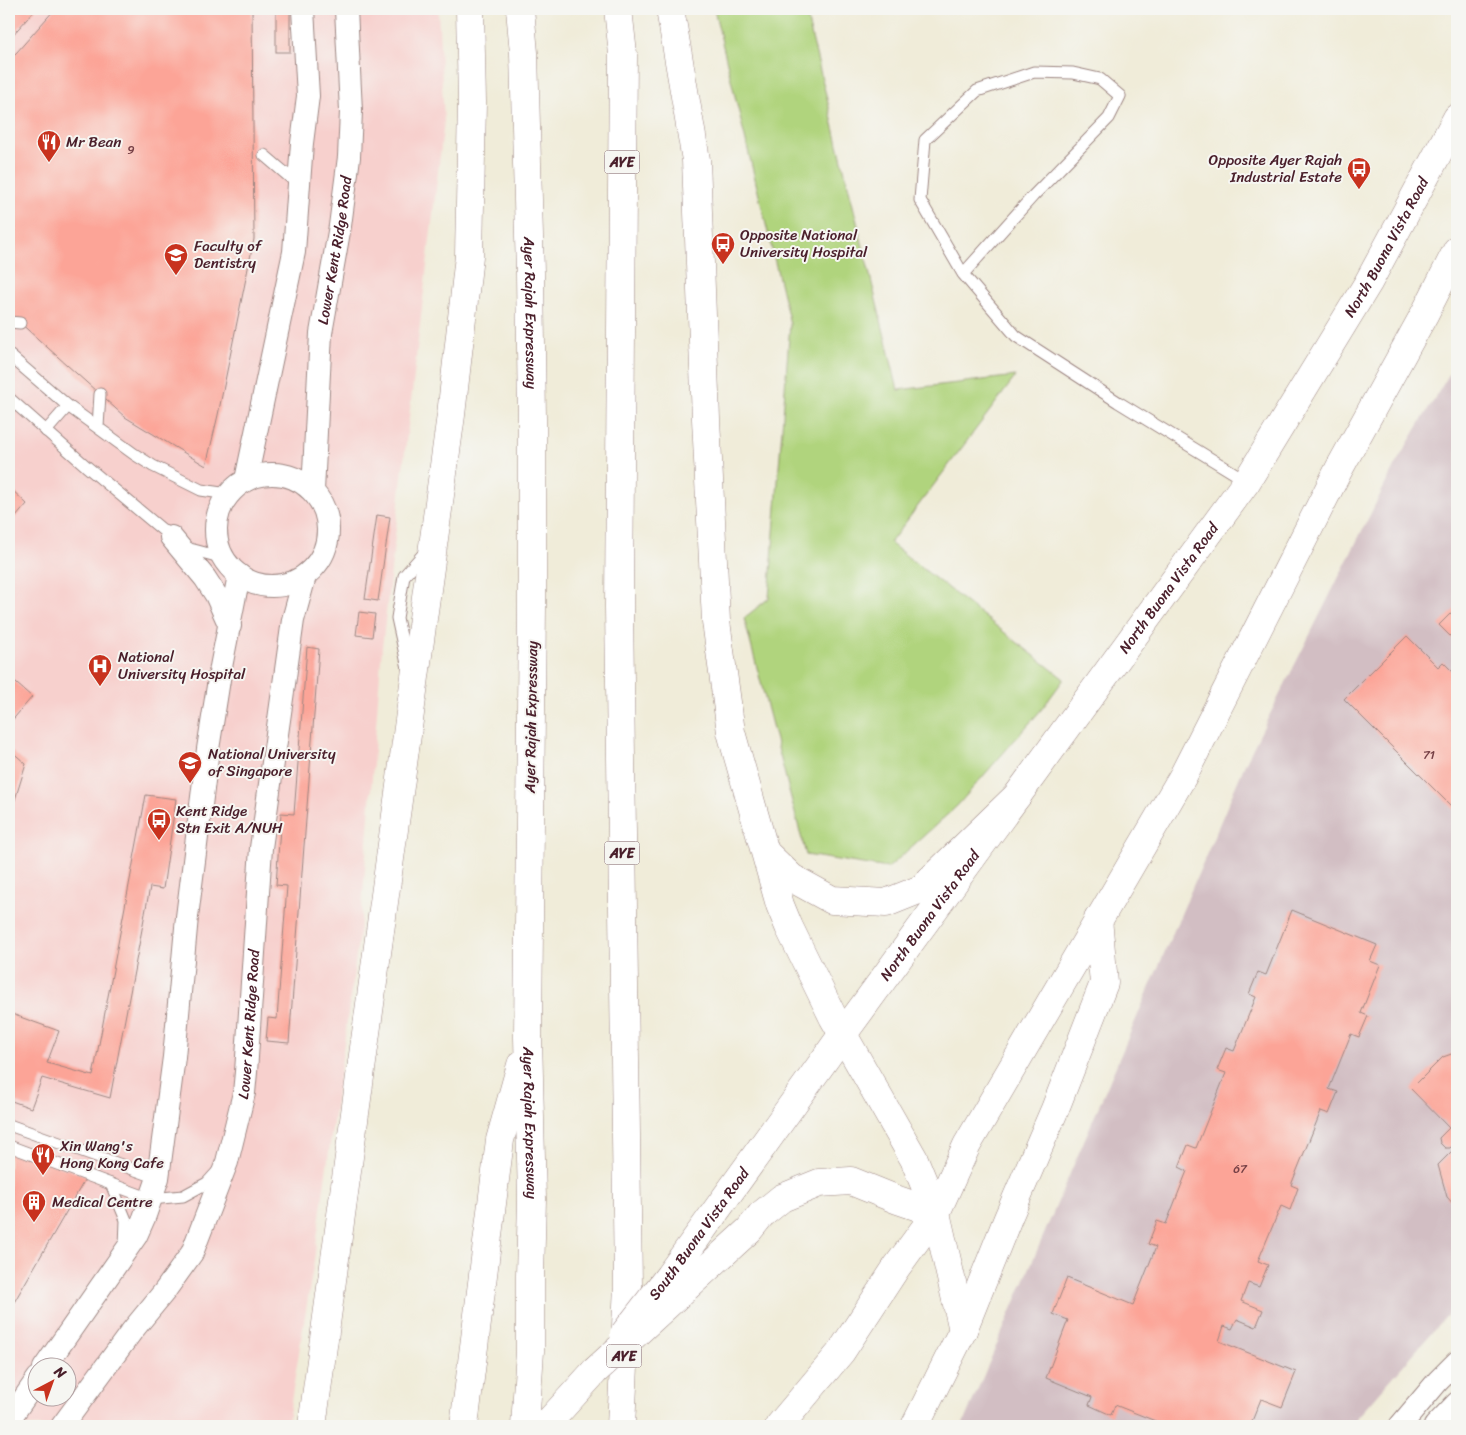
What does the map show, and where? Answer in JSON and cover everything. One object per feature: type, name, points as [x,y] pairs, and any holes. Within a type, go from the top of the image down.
[{"type":"main road","points":[[312,1426],[451,414],[468,256],[472,102],[470,9]]},
{"type":"main road","name":"Ayer Rajah Expressway","points":[[520,9],[524,53],[531,310],[532,604],[528,1037],[532,1199],[530,1351],[525,1426]]},
{"type":"main road","name":"AYE","points":[[618,9],[623,54],[619,607],[628,1286],[621,1426]]},
{"type":"main road","points":[[670,9],[696,160],[716,621],[731,732],[780,905],[833,1017],[914,1159],[936,1213],[963,1330]]},
{"type":"main road","name":"North Buona Vista Road","points":[[843,1034],[1247,481],[1368,283],[1457,118]]},
{"type":"main road","points":[[779,1426],[841,1352],[896,1268],[936,1213],[967,1145],[1183,776],[1339,469],[1425,313],[1457,250]]},
{"type":"main road","points":[[766,854],[792,878],[832,900],[886,903],[921,889],[1018,795]]},
{"type":"main road","points":[[915,1426],[963,1330],[1055,1109],[1104,983],[1098,919]]},
{"type":"main road","name":"South Buona Vista Road","points":[[545,1426],[595,1371],[669,1276],[843,1034]]},
{"type":"main road","points":[[464,1426],[500,1140],[528,1037]]},
{"type":"main road","points":[[595,1371],[750,1230],[761,1215],[782,1198],[819,1183],[851,1181],[936,1213]]},
{"type":"street","points":[[246,480],[294,252],[302,143],[308,96],[303,9]]},
{"type":"street","name":"Lower Kent Ridge Road","points":[[314,491],[321,333],[340,226],[349,157],[351,111],[346,9]]},
{"type":"street","name":"Lower Kent Ridge Road","points":[[270,473],[294,477],[314,491],[324,508],[329,526],[326,545],[318,562],[305,576],[289,583],[272,586],[255,583],[239,575],[224,558],[216,537],[218,514],[228,494],[246,480],[270,473]]},
{"type":"street","points":[[171,537],[205,578],[216,595],[230,626]]},
{"type":"street","points":[[51,1358],[136,1236],[154,1188],[174,1057],[187,916],[207,759],[221,667],[239,575]]},
{"type":"street","name":"Lower Kent Ridge Road","points":[[62,1426],[132,1330],[164,1292],[192,1252],[227,1162],[244,1093],[260,848],[293,620],[305,576]]},
{"type":"street","points":[[1400,1426],[1438,1381],[1457,1362]]},
{"type":"street","points":[[9,1424],[11,1416],[28,1392]]},
{"type":"street","points":[[1435,1426],[1457,1403]]},
{"type":"lane","points":[[963,274],[1033,196],[1109,118],[1120,96],[1100,79],[1073,73],[1034,72],[977,91],[925,140],[920,200],[963,274],[1016,336],[1118,402],[1247,481]]},
{"type":"lane","points":[[264,155],[299,186]]},
{"type":"lane","points":[[9,355],[68,406],[134,454],[153,466],[201,490],[228,494]]},
{"type":"lane","points":[[98,428],[100,394]]},
{"type":"lane","points":[[9,398],[98,477],[171,537],[190,549],[224,558]]},
{"type":"lane","points":[[46,431],[68,406]]},
{"type":"lane","points":[[9,1125],[154,1188],[183,1196],[207,1183],[227,1162]]},
{"type":"lane","points":[[9,1146],[111,1184],[154,1188]]},
{"type":"lane","points":[[111,1184],[126,1220],[124,1253]]},
{"type":"shaded area","name":"National University of Singapore","points":[[9,9],[438,9],[444,121],[382,647],[361,920],[313,1267],[287,1426],[9,1426]]},
{"type":"shaded area","points":[[1457,361],[1457,1304],[1350,1426],[962,1426],[1246,762],[1395,465]]},
{"type":"green space","points":[[714,9],[805,9],[898,390],[1016,376],[890,543],[1064,679],[1041,710],[957,806],[888,868],[806,855],[744,618],[769,598],[790,324]]},
{"type":"building","points":[[9,9],[36,9],[9,39]]},
{"type":"building","points":[[55,9],[252,9],[254,239],[206,466],[125,417],[9,313],[9,61]]},
{"type":"building","points":[[276,9],[290,9],[290,52],[276,52]]},
{"type":"building","points":[[9,487],[27,504],[9,525]]},
{"type":"building","points":[[377,515],[390,517],[378,601],[365,599]]},
{"type":"building","points":[[1457,607],[1457,643],[1439,625]]},
{"type":"building","points":[[359,612],[375,614],[372,637],[356,635]]},
{"type":"building","points":[[1407,636],[1438,667],[1443,662],[1457,676],[1457,812],[1344,699]]},
{"type":"building","points":[[307,647],[319,649],[289,1043],[266,1041],[268,1018],[277,1019],[287,886],[276,885],[281,813],[294,814]]},
{"type":"building","points":[[9,677],[32,697],[9,724]]},
{"type":"building","points":[[9,749],[26,764],[9,819]]},
{"type":"building","points":[[146,795],[176,799],[163,889],[150,887],[110,1098],[42,1078],[31,1108],[9,1100],[9,1013],[59,1031],[47,1063],[93,1076]]},
{"type":"building","points":[[1292,910],[1377,945],[1370,961],[1380,965],[1361,1013],[1368,1016],[1359,1037],[1351,1034],[1329,1089],[1338,1092],[1329,1114],[1321,1111],[1291,1185],[1298,1188],[1290,1210],[1281,1206],[1258,1261],[1268,1265],[1259,1287],[1248,1283],[1241,1301],[1263,1310],[1256,1327],[1237,1319],[1232,1329],[1224,1326],[1219,1341],[1296,1372],[1282,1407],[1261,1399],[1250,1426],[1168,1426],[1115,1405],[1111,1415],[1089,1405],[1092,1397],[1046,1378],[1068,1320],[1053,1314],[1067,1278],[1133,1305],[1156,1247],[1148,1244],[1157,1221],[1166,1224],[1187,1171],[1179,1167],[1188,1145],[1196,1148],[1226,1073],[1217,1070],[1226,1048],[1234,1051],[1256,997],[1249,994],[1258,972],[1266,975]]},
{"type":"building","points":[[1457,1052],[1457,1141],[1450,1148],[1445,1148],[1440,1143],[1439,1138],[1449,1128],[1411,1089],[1443,1057]]},
{"type":"building","points":[[1457,1146],[1457,1208],[1447,1197],[1438,1165]]},
{"type":"building","name":"Medical Centre","points":[[9,1150],[87,1176],[9,1311]]},
{"type":"place","name":"Mr Bean","points":[[49,163]]},
{"type":"place","name":"Opposite Ayer Rajah Industrial Estate","points":[[1359,190]]},
{"type":"place","name":"Opposite National University Hospital","points":[[723,265]]},
{"type":"place","name":"Faculty of Dentistry","points":[[176,276]]},
{"type":"place","name":"National University Hospital","points":[[100,687]]},
{"type":"place","name":"National University of Singapore","points":[[190,784]]},
{"type":"place","name":"Kent Ridge Stn Exit A/NUH","points":[[159,841]]},
{"type":"place","name":"Xin Wang's Hong Kong Cafe","points":[[43,1176]]},
{"type":"place","name":"Medical Centre","points":[[34,1223]]}]
